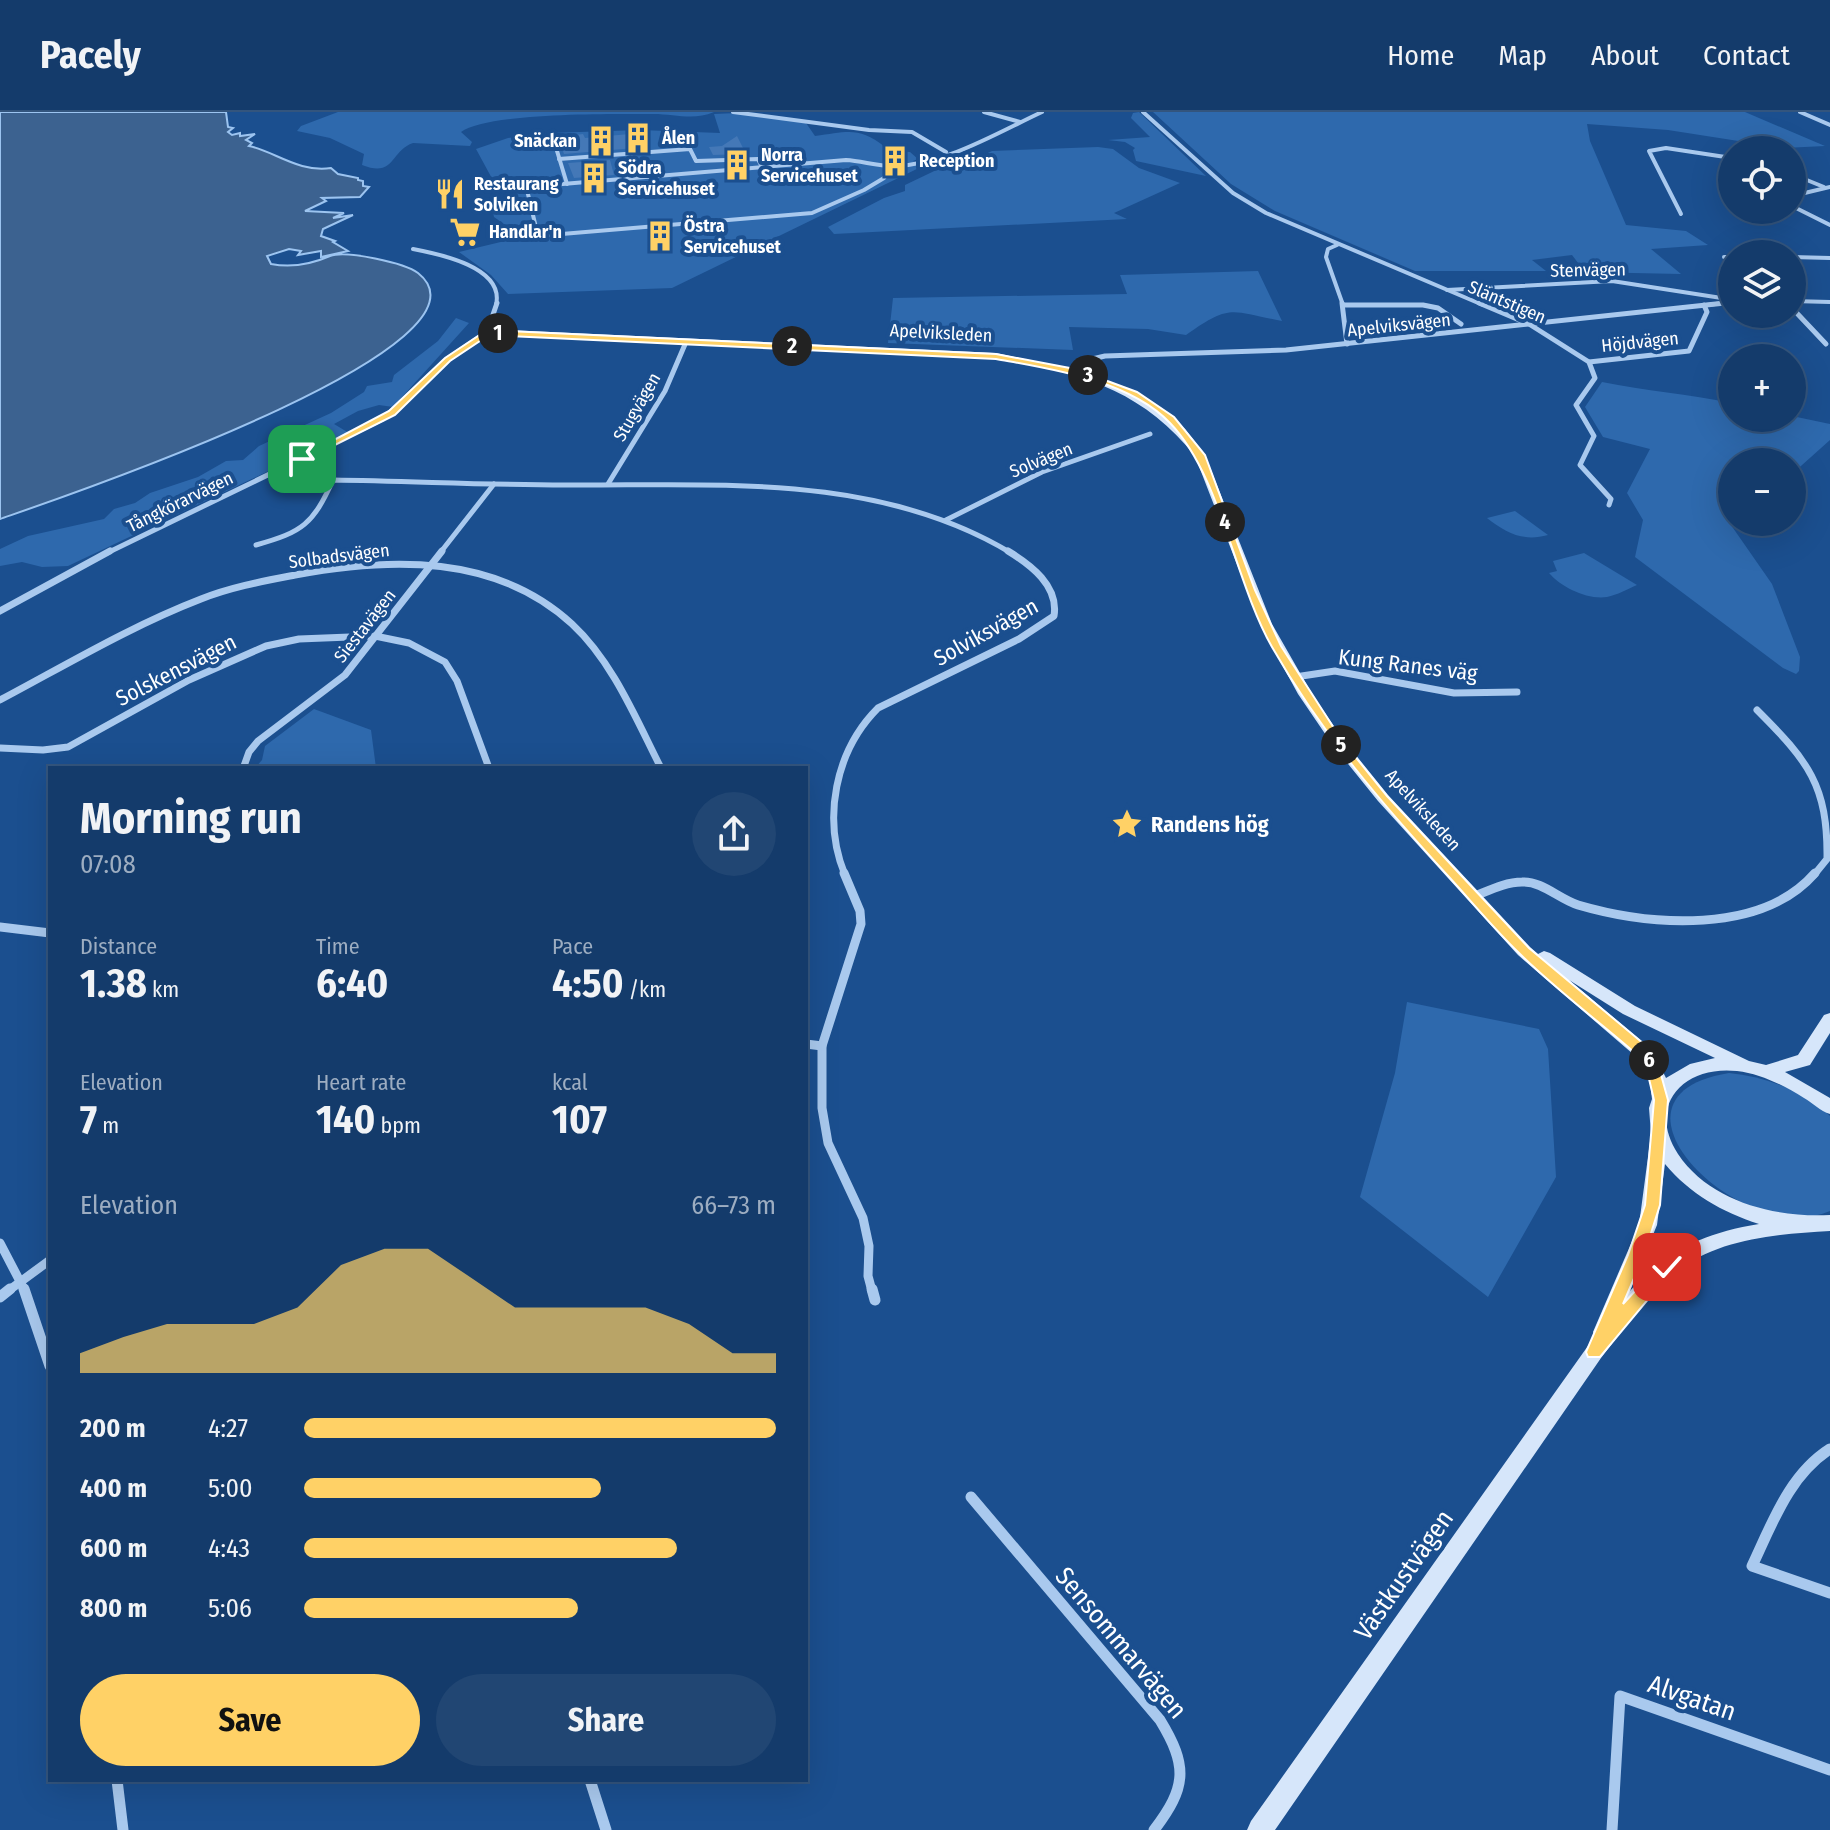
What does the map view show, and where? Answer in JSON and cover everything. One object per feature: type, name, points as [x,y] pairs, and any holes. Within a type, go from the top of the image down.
[{"type":"street","points":[[723,112],[869,130],[912,132],[947,152]]},
{"type":"street","points":[[984,112],[1020,122]]},
{"type":"street","points":[[893,166],[884,178],[864,190],[824,210],[801,215],[538,236],[527,190],[855,160],[893,166],[947,152],[1042,112]]},
{"type":"street","name":"Släntstigen","points":[[1143,112],[1240,198],[1277,219],[1529,324],[1589,362]]},
{"type":"street","points":[[1800,112],[1830,125]]},
{"type":"street","points":[[682,133],[696,161],[758,159],[762,167]]},
{"type":"street","points":[[554,141],[567,184]]},
{"type":"street","points":[[1681,214],[1649,151],[1666,148],[1718,156]]},
{"type":"street","points":[[559,159],[690,149]]},
{"type":"street","points":[[1806,179],[1827,187]]},
{"type":"street","points":[[1806,192],[1827,187]]},
{"type":"street","points":[[1806,213],[1830,225]]},
{"type":"street","points":[[1337,245],[1328,249],[1326,257],[1343,305],[1347,344]]},
{"type":"street","points":[[413,249],[456,258],[488,278],[496,289],[498,300],[487,332]]},
{"type":"street","points":[[1806,257],[1830,258]]},
{"type":"street","name":"Stenvägen","points":[[1443,290],[1612,281],[1718,299]]},
{"type":"street","points":[[1806,301],[1830,302]]},
{"type":"street","points":[[1343,305],[1394,303],[1431,307],[1461,324]]},
{"type":"street","name":"Apelviksvägen","points":[[1072,370],[1088,360],[1105,356],[1225,354],[1347,344],[1718,303]]},
{"type":"street","name":"Höjdvägen","points":[[1589,362],[1689,351],[1707,312],[1704,305]]},
{"type":"street","points":[[1806,322],[1826,344]]},
{"type":"street","name":"Apelviksleden","points":[[487,332],[971,354],[1019,359],[1072,370],[1134,394],[1171,419],[1186,434],[1207,468],[1250,590],[1276,646],[1337,741],[1383,798],[1524,951],[1646,1055],[1657,1074],[1661,1100],[1660,1131]]},
{"type":"street","name":"Tångkörarvägen","points":[[0,611],[118,547],[383,419],[447,359],[487,332]]},
{"type":"street","name":"Stugvägen","points":[[608,484],[665,391],[686,342]]},
{"type":"street","points":[[1589,362],[1595,378],[1576,405],[1591,426],[1594,436],[1580,465],[1611,499],[1609,505]]},
{"type":"street","name":"Solvägen","points":[[946,520],[1042,472],[1150,434]]},
{"type":"street","name":"Solviksvägen","points":[[256,545],[295,534],[309,526],[333,480],[608,484],[812,491],[887,503],[946,520],[987,539],[1035,569],[1054,596],[1057,611],[1049,621],[1027,635],[878,708],[860,726],[842,764],[833,813],[837,855],[860,911],[861,924],[822,1046],[822,1108],[828,1143],[863,1218],[869,1246],[868,1276],[875,1300]]},
{"type":"street","name":"Siestavägen","points":[[244,766],[249,752],[258,741],[283,719],[338,682],[494,484]]},
{"type":"street","name":"Solbadsvägen","points":[[0,700],[202,599],[262,582],[346,566],[431,563],[511,584],[536,596],[570,622],[600,660],[660,766]]},
{"type":"street","name":"Solskensvägen","points":[[0,748],[43,750],[68,747],[189,680],[266,646],[299,639],[375,636],[409,643],[445,662],[457,681],[488,766]]},
{"type":"street","name":"Kung Ranes väg","points":[[1295,677],[1335,671],[1454,693],[1517,692]]},
{"type":"street","points":[[1475,896],[1504,885],[1529,882],[1576,905],[1680,920],[1741,914],[1766,907],[1802,887],[1827,859],[1825,807],[1815,781],[1800,758],[1757,710]]},
{"type":"street","name":"Apelviksleden","points":[[1488,910],[1548,959],[1603,995],[1669,1030],[1806,1089],[1830,1107]]},
{"type":"street","points":[[0,927],[48,933]]},
{"type":"street","points":[[1661,1100],[1671,1083],[1698,1069],[1715,1066],[1759,1070],[1804,1060],[1830,1019]]},
{"type":"street","points":[[808,1044],[822,1046]]},
{"type":"street","points":[[1660,1131],[1679,1165],[1715,1197],[1761,1219],[1804,1226],[1830,1223]]},
{"type":"street","name":"Västkustvägen","points":[[1594,1352],[1648,1225],[1657,1177],[1660,1131]]},
{"type":"street","name":"Västkustvägen","points":[[1260,1830],[1594,1352],[1645,1288],[1678,1259],[1733,1237],[1804,1226],[1830,1230]]},
{"type":"street","points":[[0,1243],[21,1280],[48,1356]]},
{"type":"street","points":[[0,1297],[48,1261]]},
{"type":"street","points":[[1830,1449],[1822,1452],[1797,1480],[1752,1566],[1830,1593]]},
{"type":"street","name":"Sensommarvägen","points":[[971,1497],[1160,1720],[1177,1746],[1183,1765],[1181,1787],[1167,1814],[1154,1830]]},
{"type":"street","name":"Alvgatan","points":[[1612,1830],[1620,1696],[1830,1770]]},
{"type":"street","points":[[117,1782],[123,1830]]},
{"type":"street","points":[[591,1782],[606,1830]]},
{"type":"shaded area","points":[[0,112],[226,112],[228,127],[233,128],[228,132],[232,135],[240,133],[240,136],[255,134],[246,140],[252,143],[249,146],[298,165],[331,168],[338,174],[358,178],[363,181],[363,186],[369,187],[360,197],[322,198],[326,201],[305,211],[344,213],[333,218],[353,215],[323,229],[321,236],[335,241],[348,251],[321,257],[321,251],[298,255],[301,251],[289,249],[267,256],[271,264],[302,264],[338,255],[389,262],[418,273],[429,304],[399,340],[339,379],[261,418],[177,454],[0,519]]},
{"type":"shaded area","points":[[338,112],[714,112],[692,117],[583,114],[497,121],[475,125],[461,132],[472,142],[470,146],[413,143],[387,166],[373,168],[362,165],[364,154],[330,138],[297,131],[301,126]]},
{"type":"shaded area","points":[[1139,112],[1206,176],[1136,161],[1135,148],[1125,142],[1108,140],[1150,137],[1131,118],[1133,113]]},
{"type":"shaded area","points":[[1153,112],[1745,112],[1801,136],[1718,138],[1668,130],[1587,124],[1590,141],[1626,225],[1686,231],[1708,245],[1651,249],[1681,274],[1585,272],[1572,255],[1532,260],[1546,271],[1415,271],[1275,211],[1231,184]]},
{"type":"shaded area","points":[[737,113],[806,123],[815,136],[860,133],[876,140],[885,147],[884,150],[910,152],[918,159],[913,161],[923,166],[672,288],[508,294],[491,275],[459,252],[509,240],[504,224],[494,217],[491,202],[510,200],[507,187],[510,183],[495,184],[476,149],[508,138],[549,133],[640,130],[720,133],[714,114]]},
{"type":"shaded area","points":[[1806,138],[1825,146],[1806,147]]},
{"type":"shaded area","points":[[1113,149],[1139,168],[1180,183],[1114,213],[1127,219],[834,234],[828,227],[884,198],[905,191],[905,185],[951,163],[975,159],[992,151]]},
{"type":"shaded area","points":[[1258,271],[1282,321],[1231,312],[1213,318],[1186,335],[1148,329],[1069,327],[1073,350],[888,343],[893,298],[1127,294],[1120,275]]},
{"type":"shaded area","points":[[456,318],[469,323],[393,407],[379,405],[358,411],[334,424],[349,433],[68,566],[42,567],[22,562],[0,566],[0,549],[28,536],[104,519],[114,509],[135,503],[150,493],[198,477],[226,461],[243,460],[259,446],[331,413],[364,392],[367,386],[392,382],[394,375],[438,341]]},
{"type":"shaded area","points":[[1602,382],[1718,401],[1718,432],[1806,432],[1806,419],[1830,424],[1830,440],[1806,461],[1806,448],[1718,448],[1718,536],[1739,536],[1772,584],[1800,657],[1796,674],[1783,668],[1635,557],[1643,520],[1627,493],[1650,449],[1603,437],[1585,407]]},
{"type":"shaded area","points":[[1515,511],[1548,535],[1515,535],[1487,518]]},
{"type":"shaded area","points":[[1584,553],[1637,585],[1611,596],[1591,596],[1567,588],[1549,573],[1557,571],[1553,561]]},
{"type":"shaded area","points":[[314,709],[371,730],[376,766],[257,766],[262,760],[265,746]]},
{"type":"shaded area","points":[[1407,1002],[1539,1029],[1548,1049],[1556,1177],[1488,1297],[1360,1197],[1395,1073]]},
{"type":"shaded area","points":[[1729,1073],[1783,1086],[1808,1099],[1830,1116],[1830,1211],[1795,1217],[1757,1209],[1722,1191],[1692,1165],[1674,1137],[1671,1110],[1688,1087]]},
{"type":"building","points":[[641,133],[647,147],[564,154],[559,137],[583,134],[585,138]]},
{"type":"building","points":[[737,136],[746,154],[713,155],[709,147],[722,146]]},
{"type":"building","points":[[610,160],[614,175],[574,178],[568,163]]},
{"type":"place","name":"Ålen","points":[[638,138]]},
{"type":"place","name":"Snäckan","points":[[601,141]]},
{"type":"place","name":"Reception","points":[[895,161]]},
{"type":"place","name":"Norra Servicehuset","points":[[737,165]]},
{"type":"place","name":"Södra Servicehuset","points":[[594,178]]},
{"type":"place","name":"Restaurang Solviken","points":[[450,194]]},
{"type":"place","name":"Handlar'n","points":[[465,232]]},
{"type":"place","name":"Östra Servicehuset","points":[[660,236]]},
{"type":"place","name":"Randens hög","points":[[1127,824]]},
{"type":"route","points":[[302,459],[392,413],[447,359],[487,332],[638,342],[996,356],[1072,370],[1134,394],[1171,419],[1200,455],[1250,590],[1276,646],[1337,741],[1383,798],[1524,951],[1639,1048],[1657,1074],[1661,1100],[1658,1109],[1660,1131],[1657,1177],[1648,1225],[1594,1352],[1645,1288],[1667,1267]]}]
